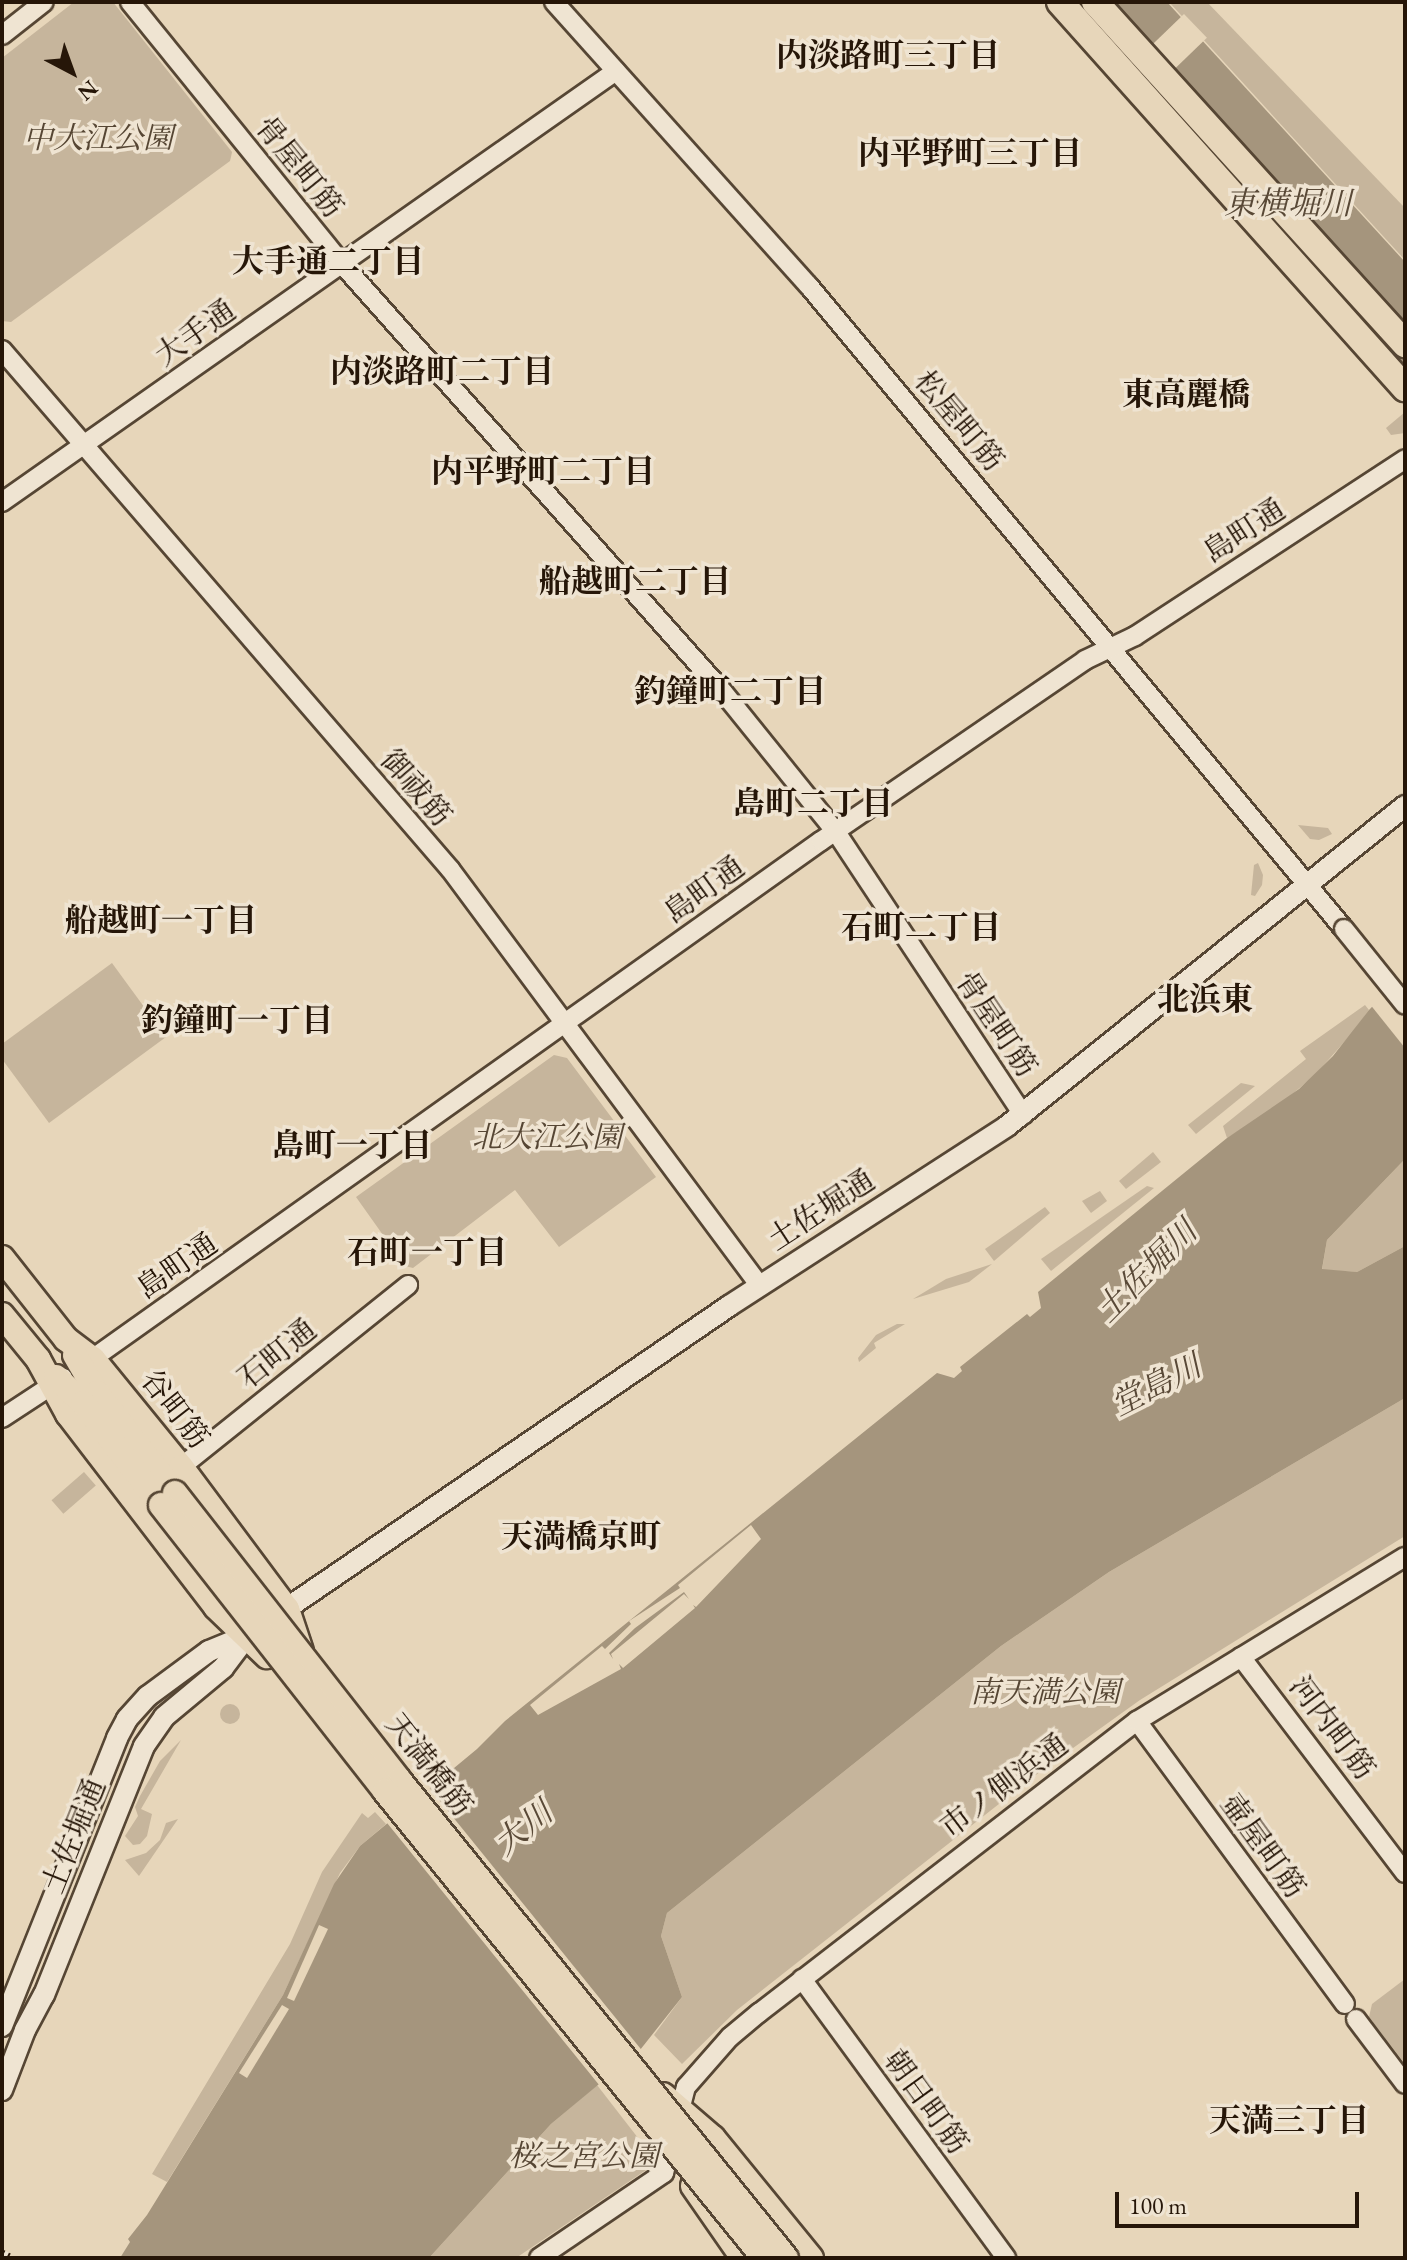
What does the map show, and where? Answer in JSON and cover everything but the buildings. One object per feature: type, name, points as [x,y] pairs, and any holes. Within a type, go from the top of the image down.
[{"type":"highway","points":[[1060,2],[1405,388]]},
{"type":"highway","points":[[1095,2],[1405,344]]},
{"type":"highway","points":[[1105,2],[1164,77]]},
{"type":"main road","name":"土佐堀通","points":[[2,2026],[127,1719],[148,1696],[209,1651],[248,1635],[760,1286],[1023,1115],[1405,806]]},
{"type":"main road","name":"天満橋筋","points":[[2,1258],[87,1363],[168,1499],[385,1791],[764,2258]]},
{"type":"main road","points":[[2,1315],[56,1383],[68,1414],[216,1607],[248,1635]]},
{"type":"main road","name":"谷町筋","points":[[87,1363],[181,1467],[287,1609]]},
{"type":"main road","name":"天満橋筋","points":[[56,1383],[83,1403],[168,1499],[786,2258]]},
{"type":"main road","name":"天満橋筋","points":[[287,1609],[297,1645],[397,1793]]},
{"type":"main road","name":"土佐堀通","points":[[2,2090],[25,2030],[44,1995],[144,1746],[164,1717],[223,1668],[248,1635]]},
{"type":"main road","name":"天満橋筋","points":[[248,1635],[397,1793],[630,2080],[669,2150],[743,2258]]},
{"type":"main road","name":"天満橋筋","points":[[630,2080],[679,2110],[713,2138],[811,2258]]},
{"type":"street","points":[[2,35],[44,2]]},
{"type":"street","name":"骨屋町筋","points":[[130,2],[342,264],[723,692],[836,832],[1023,1115]]},
{"type":"street","name":"松屋町筋","points":[[554,2],[809,286],[1405,1005]]},
{"type":"street","name":"大手通","points":[[2,502],[616,71]]},
{"type":"street","name":"御祓筋","points":[[2,350],[450,869],[760,1286]]},
{"type":"street","name":"島町通","points":[[2,1418],[87,1363],[836,832],[1085,660],[1135,636],[1404,460]]},
{"type":"street","name":"石町通","points":[[181,1467],[408,1285]]},
{"type":"street","name":"市ノ側浜通","points":[[539,2258],[664,2173],[686,2087],[730,2037],[1137,1721],[1405,1557]]},
{"type":"street","name":"河内町筋","points":[[1241,1657],[1405,1873]]},
{"type":"street","name":"壷屋町筋","points":[[1137,1721],[1405,2084]]},
{"type":"street","name":"朝日町筋","points":[[802,1979],[1006,2258]]},
{"type":"green space","name":"中大江公園","points":[[74,2],[113,2],[232,152],[231,157],[230,161],[11,322],[2,321],[2,58]]},
{"type":"green space","points":[[1169,2],[1207,2],[1405,208],[1405,260]]},
{"type":"green space","points":[[1405,412],[1405,433],[1391,435],[1386,428]]},
{"type":"green space","points":[[1298,825],[1328,828],[1332,834],[1319,840],[1310,839]]},
{"type":"green space","points":[[1258,863],[1263,875],[1262,885],[1255,896],[1251,895],[1254,865]]},
{"type":"green space","points":[[112,963],[166,1037],[49,1123],[2,1059],[2,1044]]},
{"type":"green space","points":[[1365,1005],[1369,1010],[1316,1074],[1277,1107],[1227,1138],[1223,1126],[1306,1059],[1300,1051]]},
{"type":"green space","name":"北大江公園","points":[[554,1055],[567,1058],[656,1177],[559,1247],[515,1190],[413,1268],[405,1266],[356,1197]]},
{"type":"green space","points":[[1241,1083],[1255,1086],[1196,1134],[1188,1125]]},
{"type":"green space","points":[[1153,1152],[1161,1162],[1126,1189],[1119,1181]]},
{"type":"green space","points":[[1405,1159],[1405,1246],[1357,1272],[1322,1270],[1327,1240]]},
{"type":"green space","points":[[1147,1186],[1154,1188],[1051,1271],[1041,1259]]},
{"type":"green space","points":[[1100,1191],[1107,1201],[1091,1213],[1082,1201]]},
{"type":"green space","points":[[1045,1207],[1050,1213],[994,1261],[985,1249]]},
{"type":"green space","points":[[992,1264],[969,1282],[913,1299],[946,1279]]},
{"type":"green space","points":[[897,1324],[905,1324],[874,1343],[876,1348],[859,1362],[858,1358],[876,1335]]},
{"type":"green space","name":"南天満公園","points":[[1405,1398],[1405,1536],[1140,1700],[1041,1771],[737,2010],[682,2064],[654,2035],[682,1997],[661,1936],[667,1913],[1001,1646],[1109,1572]]},
{"type":"green space","points":[[84,1472],[96,1486],[63,1514],[52,1500]]},
{"type":"green space","points":[[230,1704],[237,1707],[240,1714],[237,1721],[230,1724],[223,1721],[220,1714],[223,1707]]},
{"type":"green space","points":[[181,1740],[141,1809],[152,1814],[147,1836],[140,1844],[133,1845],[125,1836],[138,1816],[135,1807],[140,1796],[160,1761]]},
{"type":"green space","points":[[375,1812],[386,1824],[360,1846],[340,1873],[283,1995],[167,2182],[152,2174],[290,1944],[322,1872],[362,1813],[368,1818]]},
{"type":"green space","points":[[178,1819],[139,1876],[125,1860],[146,1853],[160,1840],[166,1823]]},
{"type":"green space","points":[[1405,1979],[1405,2064],[1369,2017],[1372,2004]]},
{"type":"green space","name":"桜之宮公園","points":[[597,2085],[652,2156],[652,2166],[516,2258],[429,2258],[551,2124]]},
{"type":"water","name":"東横堀川","points":[[1048,2],[1167,2],[1405,262],[1405,405]]},
{"type":"water","points":[[1405,973],[1405,1159],[1327,1240],[1322,1269],[1357,1272],[1405,1246],[1405,1398],[1109,1572],[1001,1646],[667,1913],[661,1936],[682,1997],[640,2050],[551,2124],[429,2258],[120,2258],[130,2242],[128,2239],[147,2215],[283,1995],[334,1884],[360,1846],[477,1749],[505,1721],[937,1373],[954,1378],[962,1371],[960,1367],[1027,1314],[1030,1317],[1041,1308],[1038,1292],[1227,1138],[1299,1089],[1333,1056],[1369,1010]]},
{"type":"pier","points":[[1184,14],[1207,38],[1136,107],[1113,83]]},
{"type":"pier","points":[[1405,969],[1405,1048],[1369,1003]]},
{"type":"pier","points":[[751,1525],[761,1539],[696,1607],[693,1605],[695,1608],[623,1668],[619,1664],[621,1669],[538,1715],[530,1705],[602,1646],[605,1649],[631,1624],[629,1621],[680,1588],[678,1585]],"holes":[[[684,1592],[689,1599],[684,1594],[611,1654],[613,1659],[609,1653],[635,1628]]]},
{"type":"pier","points":[[427,1785],[643,2052],[601,2087],[384,1820]]},
{"type":"pier","points":[[319,1925],[328,1929],[294,2001],[287,1998]]},
{"type":"pier","points":[[282,2005],[289,2009],[247,2078],[239,2073]]},
{"type":"railway","points":[[4,2258],[7,2252]]},
{"type":"district","name":"内淡路町三丁目","points":[[888,55]]},
{"type":"district","name":"内平野町三丁目","points":[[970,153]]},
{"type":"district","name":"大手通二丁目","points":[[328,261]]},
{"type":"district","name":"内淡路町二丁目","points":[[442,371]]},
{"type":"district","name":"東高麗橋","points":[[1186,394]]},
{"type":"district","name":"内平野町二丁目","points":[[543,471]]},
{"type":"district","name":"船越町二丁目","points":[[635,581]]},
{"type":"district","name":"釣鐘町二丁目","points":[[730,691]]},
{"type":"district","name":"島町二丁目","points":[[813,803]]},
{"type":"district","name":"船越町一丁目","points":[[161,920]]},
{"type":"district","name":"石町二丁目","points":[[921,927]]},
{"type":"district","name":"北浜東","points":[[1205,999]]},
{"type":"district","name":"釣鐘町一丁目","points":[[237,1020]]},
{"type":"district","name":"島町一丁目","points":[[352,1145]]},
{"type":"district","name":"石町一丁目","points":[[427,1252]]},
{"type":"district","name":"天満橋京町","points":[[581,1536]]},
{"type":"district","name":"天満三丁目","points":[[1289,2120]]},
{"type":"water label","name":"土佐堀川","points":[[1146,1271]]},
{"type":"water label","name":"堂島川","points":[[1156,1385]]},
{"type":"water label","name":"大川","points":[[523,1828]]}]
